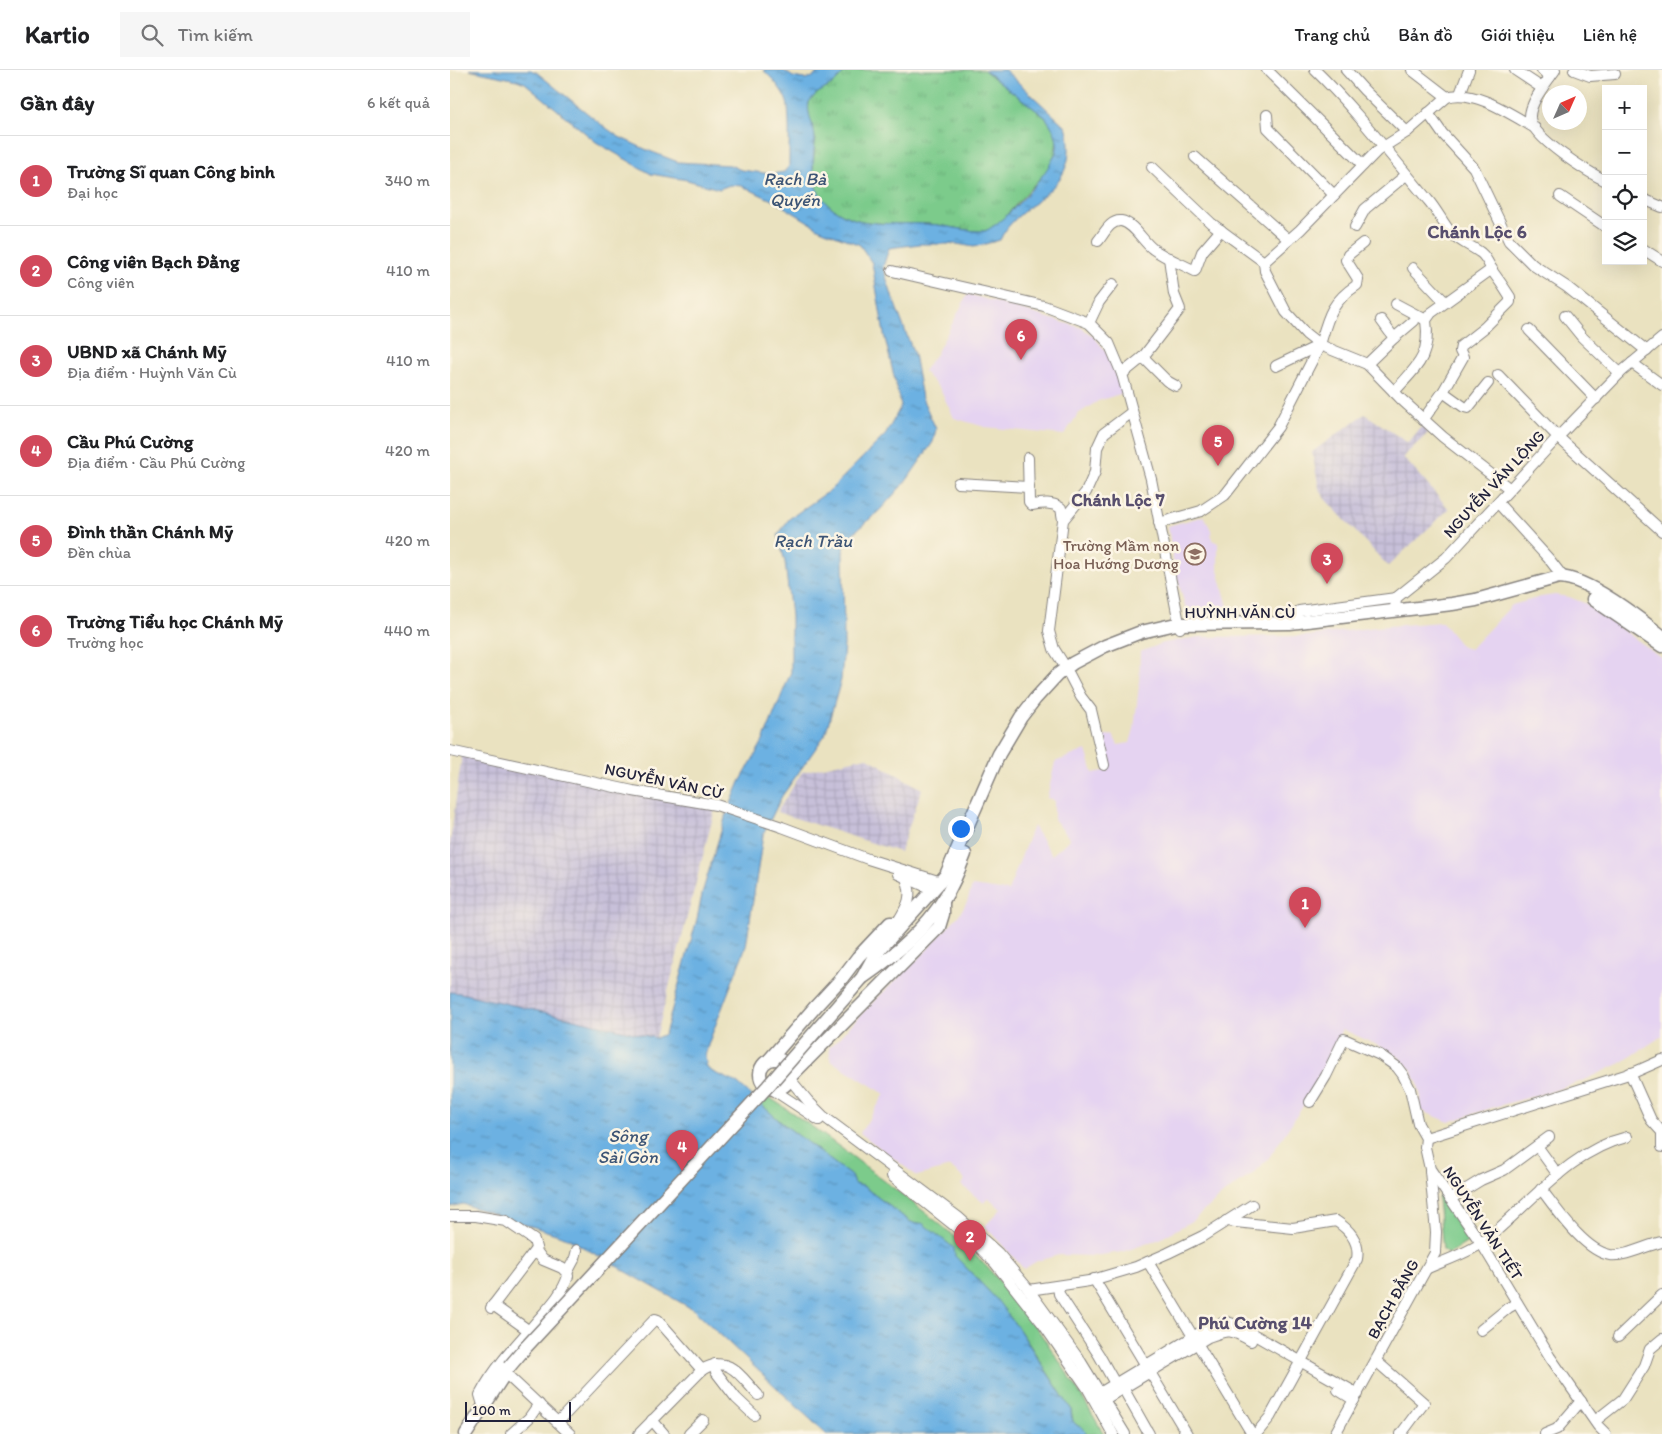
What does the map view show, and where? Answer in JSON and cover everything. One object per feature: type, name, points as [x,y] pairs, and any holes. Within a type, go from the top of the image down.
[{"type":"main road","points":[[903,920],[890,923],[858,957],[770,1060],[762,1065],[760,1075],[763,1084],[772,1089],[782,1088],[796,1069],[939,928],[946,884],[951,867],[1008,738],[1035,699],[1057,675],[1068,671],[1105,646],[1141,632],[1180,626],[1288,626],[1396,609],[1470,601],[1547,580],[1585,585],[1603,595],[1662,636]]},
{"type":"main road","points":[[1567,582],[1662,646]]},
{"type":"main road","points":[[466,1434],[507,1370],[526,1347],[768,1086],[862,978],[874,956],[903,920],[932,892],[946,884]]},
{"type":"main road","points":[[932,892],[943,908]]},
{"type":"main road","points":[[862,978],[896,953],[930,918],[943,908]]},
{"type":"main road","points":[[788,1039],[786,1050],[788,1055],[798,1063],[796,1069]]},
{"type":"main road","points":[[770,1060],[775,1059],[784,1062],[796,1069]]},
{"type":"street","points":[[1267,70],[1362,165]]},
{"type":"street","points":[[1315,70],[1341,95],[1385,146],[1452,233],[1488,260],[1492,270],[1510,297],[1510,302],[1484,328],[1461,346],[1460,351],[1463,357],[1444,392],[1423,420]]},
{"type":"street","points":[[1346,70],[1407,132]]},
{"type":"street","points":[[1412,70],[1447,97]]},
{"type":"street","points":[[1460,94],[1468,70]]},
{"type":"street","points":[[1515,70],[1542,88],[1533,106],[1530,118],[1534,128]]},
{"type":"street","points":[[1542,70],[1552,74],[1544,85]]},
{"type":"street","points":[[1574,70],[1590,76],[1615,74]]},
{"type":"street","points":[[1264,262],[1300,230],[1362,165],[1385,146],[1407,132],[1447,97],[1460,94],[1482,100],[1534,128],[1572,162],[1602,179]]},
{"type":"street","points":[[1428,113],[1442,133],[1474,168],[1509,241],[1533,265],[1568,287],[1647,352]]},
{"type":"street","points":[[1267,115],[1268,128],[1334,195]]},
{"type":"street","points":[[1195,156],[1288,240]]},
{"type":"street","points":[[1152,168],[1188,203],[1264,262],[1266,271],[1286,312],[1306,334],[1320,345],[1366,364],[1423,420],[1510,490]]},
{"type":"street","points":[[1355,227],[1365,209],[1406,175]]},
{"type":"street","points":[[1560,196],[1602,224]]},
{"type":"street","points":[[1647,201],[1662,207]]},
{"type":"street","points":[[1098,241],[1113,223],[1120,221],[1129,224],[1153,250],[1195,271],[1202,252],[1221,230]]},
{"type":"street","points":[[1159,523],[1202,511],[1225,495],[1278,426],[1320,345],[1331,308],[1346,291],[1356,285],[1358,279],[1346,260],[1348,255],[1364,243]]},
{"type":"street","points":[[1647,252],[1662,261]]},
{"type":"street","points":[[1122,374],[1143,356],[1180,309],[1174,294],[1169,258]]},
{"type":"street","points":[[1413,268],[1445,302]]},
{"type":"street","points":[[1394,392],[1416,368],[1426,350],[1428,336],[1426,320],[1431,313],[1492,270]]},
{"type":"street","points":[[892,271],[1044,306],[1089,323],[1109,343],[1122,374],[1151,479],[1180,626]]},
{"type":"street","points":[[1089,323],[1099,302],[1112,284]]},
{"type":"street","points":[[1396,304],[1426,320]]},
{"type":"street","points":[[1565,316],[1582,337],[1620,373]]},
{"type":"street","points":[[1381,320],[1394,338]]},
{"type":"street","points":[[1366,364],[1414,321]]},
{"type":"street","points":[[1529,330],[1596,399]]},
{"type":"street","points":[[1662,338],[1620,373],[1558,437],[1662,531]]},
{"type":"street","points":[[1276,366],[1320,345]]},
{"type":"street","points":[[1143,356],[1167,381],[1176,386]]},
{"type":"street","points":[[1632,363],[1662,386]]},
{"type":"street","name":"NGUYỄN VĂN LỘNG","points":[[1396,609],[1498,503],[1558,437],[1498,375]]},
{"type":"street","points":[[1444,392],[1464,408],[1468,408],[1488,383]]},
{"type":"street","points":[[1063,520],[1086,492],[1095,472],[1097,448],[1104,433],[1132,412]]},
{"type":"street","points":[[1028,458],[1029,502],[1032,505],[1045,503],[1061,508],[1063,520],[1049,631],[1054,649],[1081,697],[1091,710],[1104,765]]},
{"type":"street","points":[[958,483],[1029,487]]},
{"type":"street","points":[[1498,503],[1550,558],[1567,582]]},
{"type":"street","name":"NGUYỄN VĂN CỪ","points":[[450,751],[625,789],[716,806],[946,884]]},
{"type":"street","name":"NGUYỄN VĂN CỪ","points":[[868,859],[932,892]]},
{"type":"street","points":[[903,920],[910,895],[906,878]]},
{"type":"street","name":"NGUYỄN VĂN TIẾT","points":[[1310,1102],[1326,1076],[1344,1039],[1380,1055],[1397,1067],[1403,1074],[1410,1089],[1418,1124],[1426,1138],[1425,1147],[1430,1168],[1481,1244],[1550,1357],[1606,1434]]},
{"type":"street","points":[[1426,1138],[1630,1073],[1662,1060]]},
{"type":"street","points":[[796,1069],[814,1109],[952,1218],[989,1257],[1018,1290],[1124,1434]]},
{"type":"street","points":[[1630,1073],[1651,1120],[1662,1131],[1662,1147]]},
{"type":"street","points":[[772,1089],[813,1115],[998,1253],[1029,1290],[1098,1398],[1113,1434]]},
{"type":"street","points":[[1450,1198],[1504,1170],[1549,1137]]},
{"type":"street","points":[[1428,1268],[1481,1244],[1558,1175],[1612,1140],[1626,1137]]},
{"type":"street","points":[[1537,1146],[1558,1175]]},
{"type":"street","name":"BẠCH ĐẰNG","points":[[1335,1434],[1435,1253],[1436,1237],[1430,1168]]},
{"type":"street","points":[[1541,1189],[1578,1235],[1593,1248],[1610,1255],[1626,1253],[1662,1242]]},
{"type":"street","points":[[1029,1290],[1094,1280],[1148,1262],[1203,1236],[1252,1205]]},
{"type":"street","points":[[450,1216],[476,1216],[506,1221],[534,1240],[536,1249],[544,1260],[562,1268],[567,1273]]},
{"type":"street","points":[[1148,1262],[1254,1434],[1270,1417],[1357,1259],[1358,1250],[1355,1240],[1336,1221],[1293,1228],[1226,1221]]},
{"type":"street","points":[[528,1330],[492,1307],[536,1249]]},
{"type":"street","points":[[484,1406],[480,1395],[488,1379],[528,1330],[556,1300],[567,1282],[567,1273],[577,1250]]},
{"type":"street","points":[[1094,1280],[1187,1434]]},
{"type":"street","points":[[1058,1286],[1059,1294],[1149,1434]]},
{"type":"street","points":[[1618,1337],[1662,1295]]},
{"type":"street","points":[[1481,1330],[1508,1308],[1518,1303]]},
{"type":"street","points":[[558,1422],[655,1319],[658,1320],[702,1370]]},
{"type":"street","points":[[1098,1398],[1196,1340],[1211,1326],[1227,1322],[1238,1325],[1299,1364],[1356,1397]]},
{"type":"street","points":[[1595,1420],[1623,1399],[1644,1366],[1650,1349],[1662,1339]]},
{"type":"street","points":[[1376,1361],[1424,1403],[1401,1434]]},
{"type":"street","points":[[715,1364],[716,1372],[736,1398],[754,1415]]},
{"type":"street","points":[[639,1434],[702,1370],[715,1364],[730,1365],[758,1394]]},
{"type":"street","points":[[507,1370],[570,1434]]},
{"type":"street","points":[[1545,1434],[1557,1429],[1581,1401]]},
{"type":"street","points":[[511,1434],[529,1418],[539,1404]]},
{"type":"street","points":[[652,1420],[664,1434]]},
{"type":"street","points":[[689,1434],[703,1420]]},
{"type":"shaded area","points":[[968,294],[1082,328],[1094,337],[1105,350],[1113,365],[1123,393],[1098,401],[1078,414],[1064,435],[985,427],[954,418],[940,389],[923,371],[936,354]]},
{"type":"shaded area","points":[[1365,414],[1408,443],[1422,426],[1428,433],[1403,457],[1449,509],[1388,566],[1326,500],[1319,488],[1312,452]]},
{"type":"shaded area","name":"Trường Mầm non Hoa Hướng Dương","points":[[1204,516],[1211,530],[1212,540],[1218,543],[1218,570],[1230,614],[1187,613],[1174,566],[1168,526]]},
{"type":"shaded area","points":[[1555,595],[1569,597],[1589,605],[1662,658],[1662,1036],[1621,1063],[1587,1079],[1449,1122],[1420,1110],[1421,1097],[1418,1084],[1411,1070],[1400,1058],[1386,1049],[1342,1029],[1333,1055],[1311,1094],[1268,1159],[1254,1173],[1225,1193],[1193,1220],[1160,1239],[1122,1252],[1094,1256],[1059,1255],[1037,1261],[1024,1269],[985,1226],[1001,1209],[988,1197],[984,1203],[961,1185],[965,1179],[950,1167],[917,1176],[860,1133],[885,1094],[831,1061],[829,1048],[923,954],[958,916],[967,902],[972,886],[1008,891],[1033,826],[1052,855],[1070,839],[1054,819],[1054,800],[1047,798],[1055,762],[1086,750],[1093,773],[1109,770],[1103,737],[1113,735],[1118,745],[1130,743],[1134,729],[1139,686],[1140,652],[1164,643],[1199,637],[1309,636],[1376,627],[1442,622],[1462,647],[1470,649],[1512,605]]},
{"type":"shaded area","points":[[462,754],[716,805],[656,1038],[450,994],[450,843]]},
{"type":"shaded area","points":[[866,757],[922,789],[900,852],[777,812],[802,772]]},
{"type":"green space","points":[[847,70],[984,70],[1045,117],[1055,131],[1057,140],[1055,155],[1049,168],[1003,219],[985,231],[928,224],[875,223],[849,217],[838,212],[827,203],[816,187],[813,173],[815,139],[808,107],[809,102],[816,94],[833,84]]},
{"type":"green space","points":[[767,1096],[828,1138],[913,1203],[986,1266],[1035,1326],[1078,1390],[1104,1434],[1087,1434],[1083,1428],[1073,1422],[1071,1409],[1026,1340],[988,1290],[948,1251],[916,1224],[909,1221],[863,1186],[854,1184],[851,1176],[761,1105]]},
{"type":"green space","points":[[1440,1195],[1469,1238],[1469,1241],[1449,1254],[1443,1250],[1438,1199]]},
{"type":"water","name":"Sông Sài Gòn","points":[[469,70],[530,70],[536,72],[619,137],[647,150],[678,162],[730,165],[741,170],[771,174],[784,172],[789,166],[789,115],[783,93],[763,70],[783,70],[793,77],[805,79],[813,77],[821,70],[847,70],[833,84],[816,94],[809,102],[808,107],[815,139],[813,173],[816,187],[827,203],[838,212],[849,217],[874,223],[928,224],[985,231],[1015,207],[1038,182],[1054,157],[1057,148],[1054,131],[1045,117],[984,70],[1005,70],[1066,127],[1069,150],[1067,165],[1060,178],[1051,189],[1017,217],[1007,228],[1000,240],[974,247],[957,244],[920,244],[889,248],[883,267],[914,354],[922,398],[936,429],[933,442],[907,480],[879,511],[851,535],[846,543],[843,552],[844,645],[841,680],[825,735],[782,796],[763,835],[746,946],[705,1056],[707,1068],[738,1084],[782,1123],[851,1176],[854,1184],[863,1186],[909,1221],[916,1224],[922,1223],[954,1248],[955,1256],[997,1300],[1018,1328],[1071,1409],[1073,1421],[1083,1428],[1087,1434],[826,1434],[694,1310],[565,1237],[463,1204],[450,1207],[450,992],[656,1038],[665,1034],[697,919],[703,890],[726,815],[740,782],[763,741],[791,672],[791,616],[785,562],[778,535],[789,519],[829,491],[886,434],[901,406],[884,334],[872,263],[860,245],[820,229],[776,202],[742,186],[730,185],[719,189],[687,180],[651,174],[596,142],[525,83]]},
{"type":"place","name":"Trường Tiểu học Chánh Mỹ","points":[[1021,360]]},
{"type":"place","name":"Đình thần Chánh Mỹ","points":[[1218,466]]},
{"type":"place","name":"Trường Mầm non Hoa Hướng Dương","points":[[1195,554]]},
{"type":"place","name":"UBND xã Chánh Mỹ","points":[[1327,584]]},
{"type":"place","name":"Trường Sĩ quan Công binh","points":[[1305,928]]},
{"type":"place","name":"Cầu Phú Cường","points":[[682,1171]]},
{"type":"place","name":"Công viên Bạch Đằng","points":[[970,1261]]},
{"type":"district","name":"Chánh Lộc 6","points":[[1477,231]]},
{"type":"district","name":"Chánh Lộc 7","points":[[1118,500]]},
{"type":"district","name":"Phú Cường 14","points":[[1255,1322]]},
{"type":"water label","name":"Rạch Bà Quyến","points":[[795,189]]},
{"type":"water label","name":"Rạch Trầu","points":[[813,541]]}]
